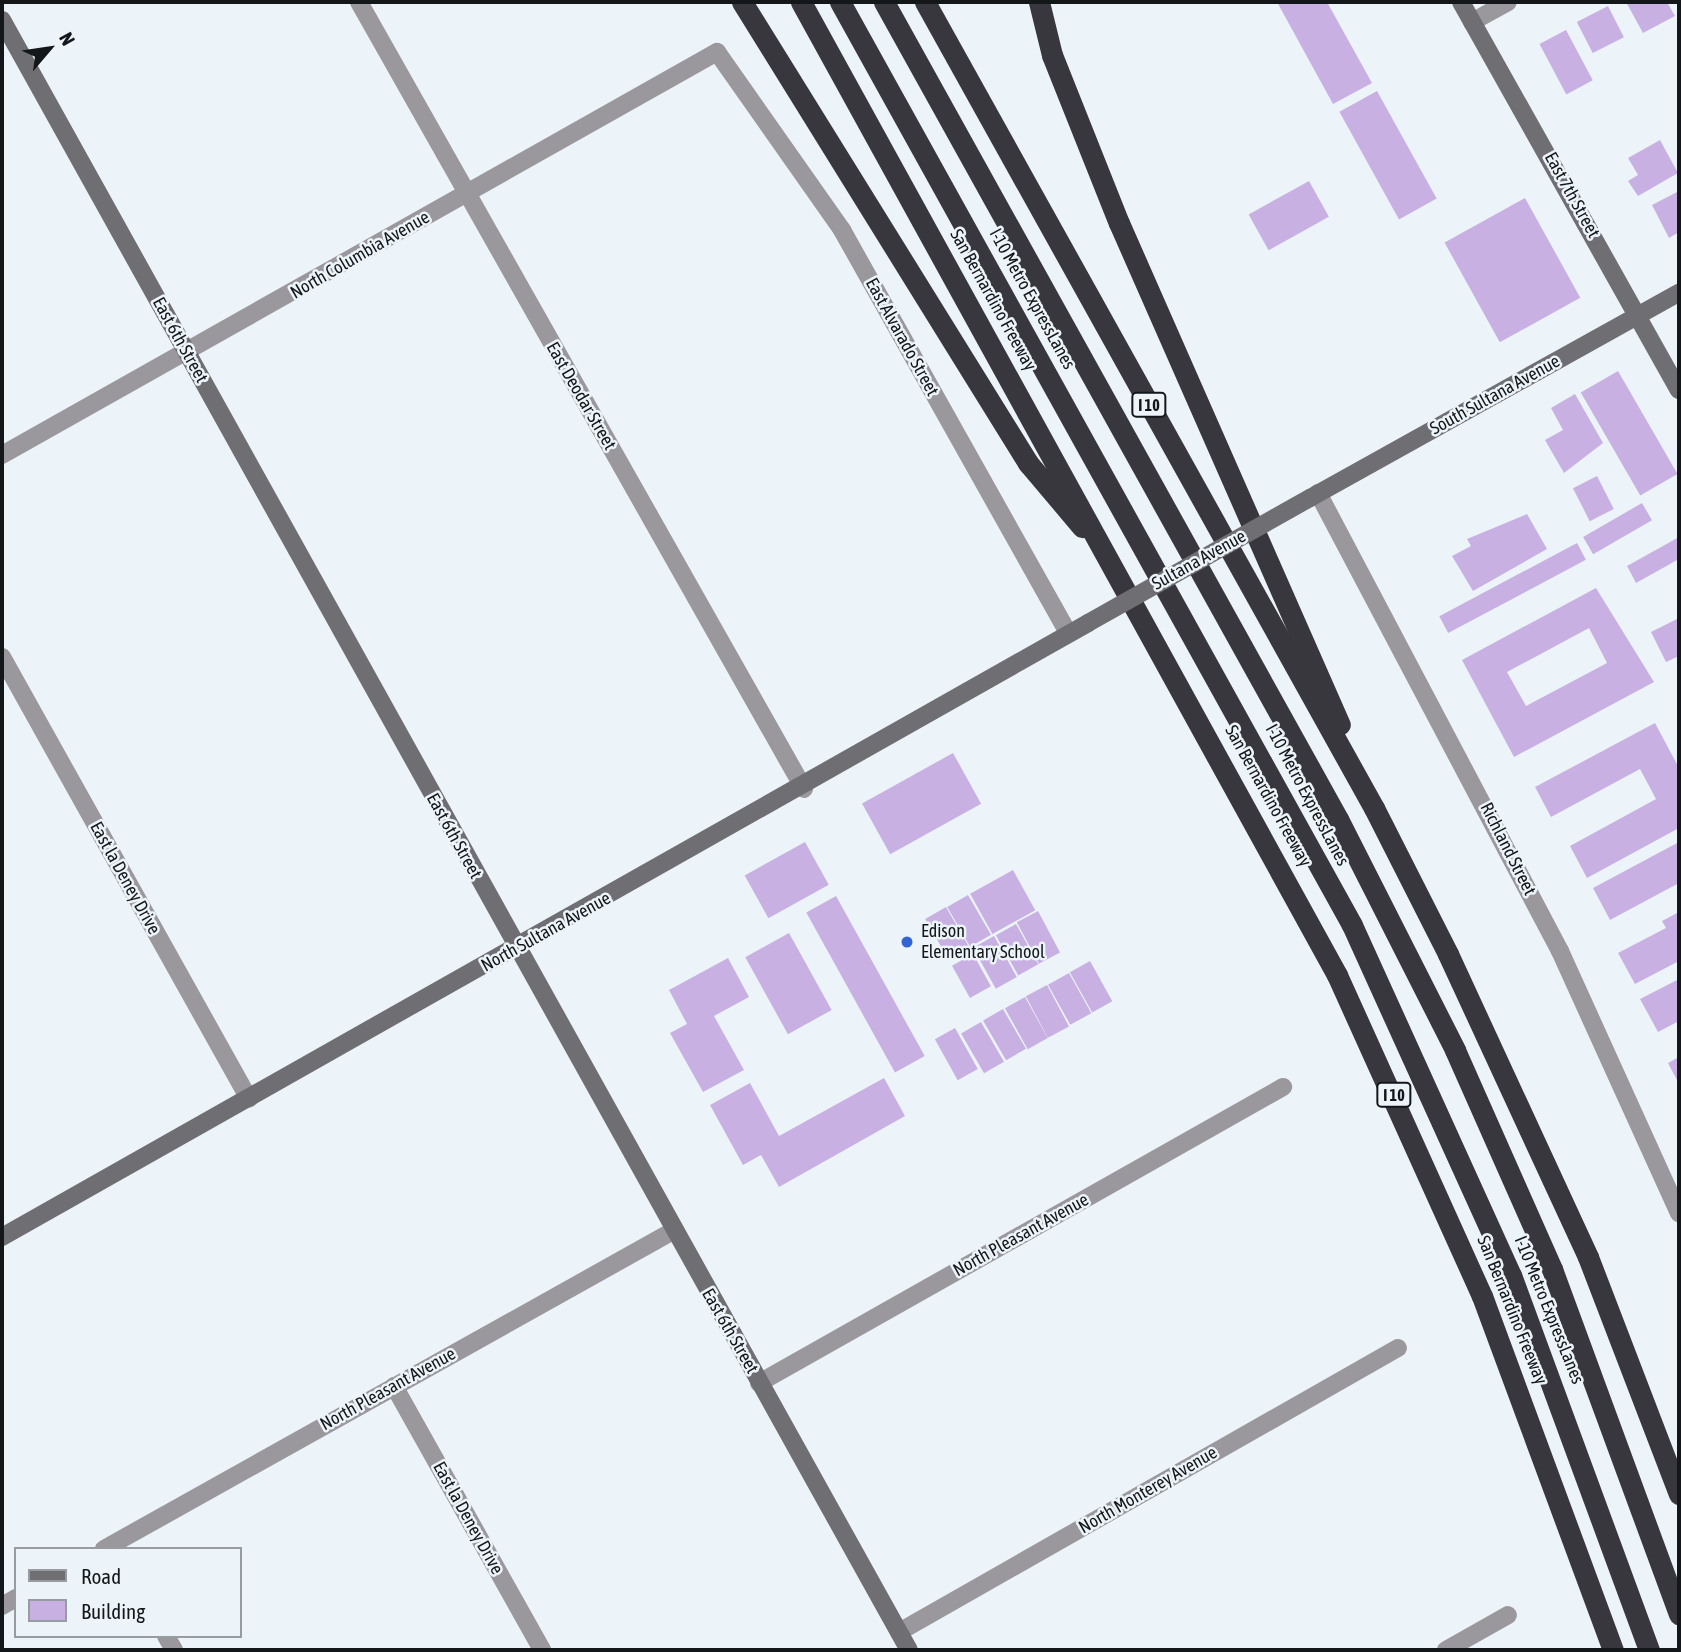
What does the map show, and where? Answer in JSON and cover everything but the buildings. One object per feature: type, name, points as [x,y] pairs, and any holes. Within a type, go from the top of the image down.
[{"type":"highway","points":[[742,2],[1028,463],[1114,566]]},
{"type":"highway","name":"San Bernardino Freeway","points":[[801,2],[1288,880],[1385,1075],[1520,1391],[1613,1650]]},
{"type":"highway","name":"I-10 Metro ExpressLanes","points":[[840,2],[1352,925],[1511,1275],[1649,1650]]},
{"type":"highway","name":"I-10 Metro ExpressLanes","points":[[884,2],[1406,951],[1552,1269],[1679,1614]]},
{"type":"highway","name":"I 10","points":[[925,2],[1374,808],[1566,1208],[1679,1493]]},
{"type":"highway","points":[[1039,2],[1052,55],[1119,223],[1374,808]]},
{"type":"street","name":"East Deodar Street","points":[[359,2],[804,789]]},
{"type":"street","name":"East 7th Street","points":[[1461,2],[1679,390]]},
{"type":"street","points":[[1472,22],[1508,2]]},
{"type":"street","name":"East 6th Street","points":[[2,20],[673,1231],[909,1650]]},
{"type":"street","name":"North Columbia Avenue","points":[[2,455],[717,52]]},
{"type":"street","name":"East Alvarado Street","points":[[717,52],[842,230],[1069,634]]},
{"type":"street","name":"South Sultana Avenue","points":[[1314,495],[1679,293]]},
{"type":"street","name":"Sultana Avenue","points":[[1088,623],[1314,495]]},
{"type":"street","name":"Richland Street","points":[[1314,495],[1560,951],[1679,1213]]},
{"type":"street","name":"North Sultana Avenue","points":[[2,1237],[804,789],[1088,623]]},
{"type":"street","name":"East la Deney Drive","points":[[2,657],[248,1099]]},
{"type":"street","name":"North Pleasant Avenue","points":[[760,1383],[1283,1087]]},
{"type":"street","name":"North Pleasant Avenue","points":[[112,1547],[673,1231]]},
{"type":"street","name":"North Monterey Avenue","points":[[899,1632],[1398,1348]]},
{"type":"street","name":"East la Deney Drive","points":[[394,1386],[542,1650]]},
{"type":"street","points":[[1446,1650],[1508,1615]]},
{"type":"place","name":"Edison Elementary School","points":[[907,942]]}]
